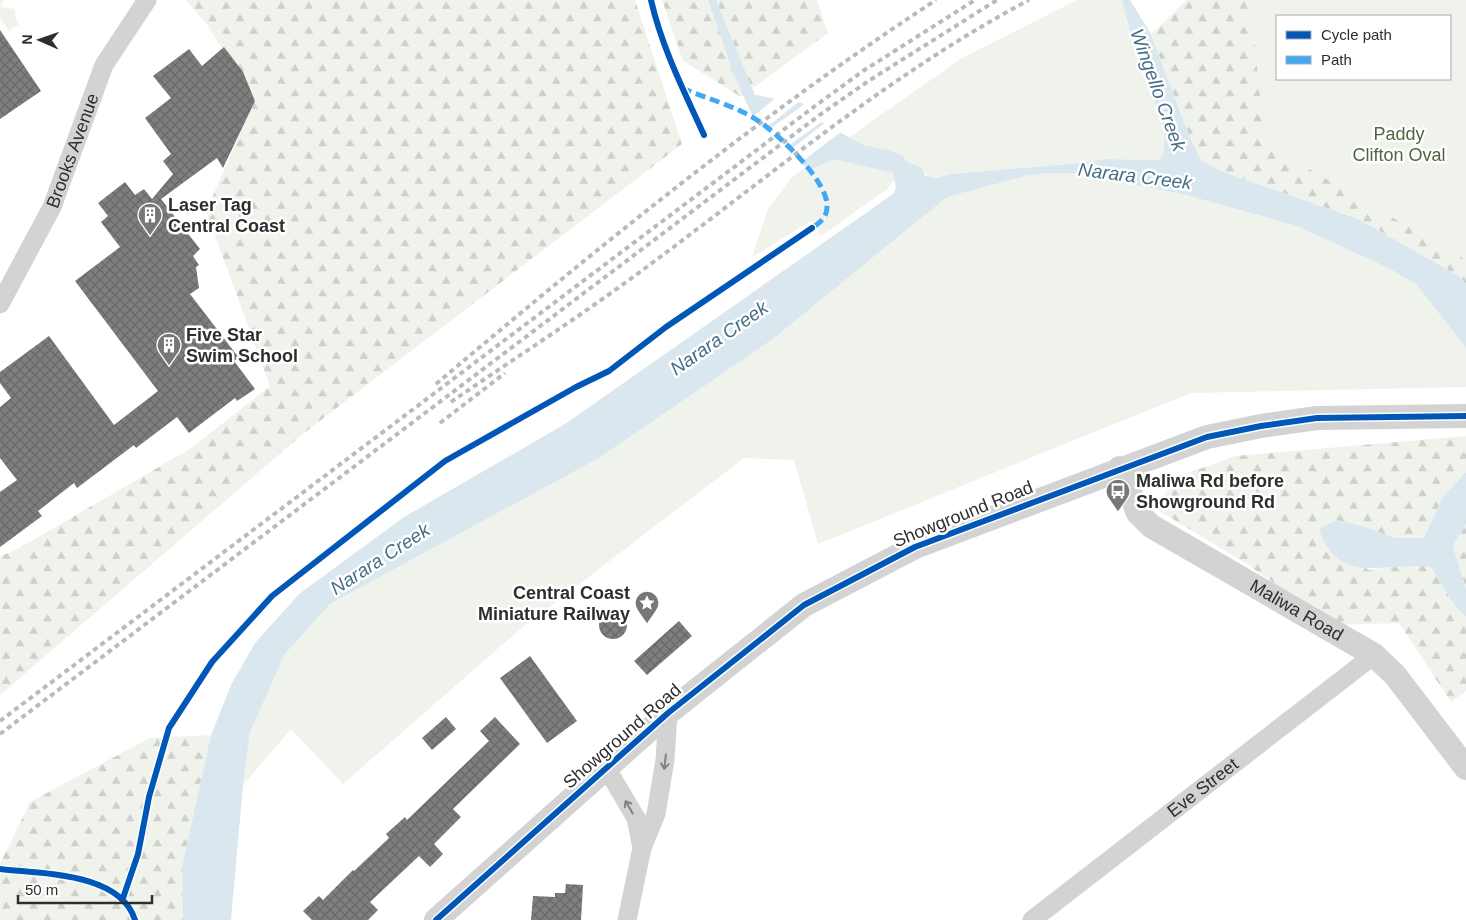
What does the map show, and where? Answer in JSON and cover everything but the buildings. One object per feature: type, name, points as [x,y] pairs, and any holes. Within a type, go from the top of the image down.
[{"type":"street","name":"Brooks Avenue","points":[[0,304],[52,207],[104,65],[147,0]]},
{"type":"street","name":"Showground Road","points":[[436,920],[668,713],[813,601],[915,547],[1120,468],[1207,437],[1261,426],[1317,418],[1464,416]]},
{"type":"street","name":"Maliwa Road","points":[[1120,468],[1138,513],[1151,526],[1374,655],[1396,676],[1466,768]]},
{"type":"street","name":"Eve Street","points":[[1032,920],[1374,655]]},
{"type":"street","points":[[627,920],[642,848],[656,814],[665,760],[668,713]]},
{"type":"street","points":[[607,769],[636,818],[642,848]]},
{"type":"green space","points":[[0,0],[4,0],[1,7],[15,9],[15,17],[19,24],[9,31],[0,18]]},
{"type":"green space","points":[[186,0],[635,0],[682,144],[304,433],[0,695],[0,556],[14,551],[190,449],[270,386],[206,211],[255,101],[208,26]]},
{"type":"green space","points":[[662,0],[817,0],[828,33],[741,97],[683,61]]},
{"type":"green space","points":[[1077,0],[1124,0],[1165,132],[1163,155],[1158,160],[1105,159],[1070,164],[951,174],[938,177],[920,172],[910,163],[886,190],[821,236],[811,221],[752,257],[768,209],[791,178],[962,58]]},
{"type":"green space","points":[[1187,0],[1250,0],[1265,143],[1466,260],[1466,284],[1459,276],[1358,219],[1221,171],[1201,160],[1188,133],[1151,34]]},
{"type":"green space","name":"Paddy Clifton Oval","points":[[1250,0],[1466,0],[1466,260],[1264,143]]},
{"type":"green space","points":[[1047,173],[1078,173],[1186,195],[1297,226],[1388,268],[1416,284],[1466,348],[1466,387],[1191,393],[818,544],[794,460],[744,458],[518,631],[343,784],[291,729],[243,785],[250,732],[270,683],[284,655],[330,604],[599,458],[773,339],[947,197],[1025,176]]},
{"type":"green space","points":[[1466,436],[1466,472],[1442,498],[1424,538],[1393,538],[1366,527],[1337,520],[1368,570],[1412,564],[1431,567],[1455,606],[1466,617],[1466,691],[1451,702],[1399,623],[1335,625],[1245,563],[1153,507],[1182,475],[1236,456]]},
{"type":"green space","points":[[1466,524],[1466,589],[1453,546]]},
{"type":"green space","points":[[211,735],[182,866],[183,920],[0,920],[0,864],[30,802],[150,738]]},
{"type":"water","points":[[708,0],[716,0],[755,95],[802,103],[823,123],[863,145],[888,150],[901,155],[909,163],[922,168],[925,176],[936,178],[951,174],[1070,164],[1105,159],[1158,160],[1163,155],[1165,132],[1129,27],[1122,0],[1130,0],[1151,34],[1188,133],[1201,160],[1221,171],[1358,219],[1459,276],[1466,284],[1466,348],[1416,284],[1388,268],[1297,226],[1186,195],[1078,173],[1047,173],[1025,176],[947,197],[773,339],[599,458],[330,604],[284,655],[250,732],[243,785],[231,920],[183,920],[182,866],[211,735],[232,683],[255,643],[299,594],[404,517],[565,424],[893,194],[896,188],[893,173],[839,160],[832,160],[812,169],[804,166],[785,146],[755,122],[734,75]]},
{"type":"water","points":[[1466,472],[1466,524],[1453,546],[1466,589],[1466,617],[1455,606],[1431,567],[1365,568],[1351,565],[1338,559],[1328,547],[1319,529],[1337,520],[1366,527],[1394,538],[1424,538],[1442,498]]},
{"type":"pier","points":[[778,96],[801,100],[762,131],[751,118]]},
{"type":"pier","points":[[806,103],[823,121],[784,149],[767,131]]},
{"type":"pier","points":[[826,122],[842,131],[799,164],[789,151]]},
{"type":"railway","points":[[436,384],[680,184],[806,89],[936,0]]},
{"type":"railway","points":[[0,721],[815,106],[863,71],[975,0]]},
{"type":"railway","points":[[0,734],[821,114],[870,80],[997,0]]},
{"type":"railway","points":[[451,402],[627,281],[882,91],[979,28],[1029,0]]},
{"type":"railway","points":[[440,423],[505,373]]},
{"type":"marked path","points":[[682,88],[751,116],[779,137],[790,148],[812,173],[825,197],[826,214],[812,228]]},
{"type":"cycle path","points":[[651,0],[667,52],[704,135]]},
{"type":"cycle path","points":[[123,898],[138,854],[149,797],[169,728],[212,662],[272,596],[445,461],[576,387],[609,371],[666,327],[812,228]]},
{"type":"cycle path","points":[[436,920],[668,713],[804,605],[915,547],[1207,437],[1261,426],[1317,418],[1466,416]]},
{"type":"cycle path","points":[[0,869],[77,878],[97,884],[113,892],[127,904],[135,920]]},
{"type":"place","name":"Laser Tag Central Coast","points":[[150,236]]},
{"type":"place","name":"Five Star Swim School","points":[[169,366]]},
{"type":"place","name":"Maliwa Rd before Showground Rd","points":[[1118,512]]},
{"type":"place","name":"Central Coast Miniature Railway","points":[[647,624]]},
{"type":"water label","name":"Wingello Creek","points":[[1158,90]]},
{"type":"water label","name":"Narara Creek","points":[[1135,176]]},
{"type":"water label","name":"Narara Creek","points":[[719,338]]},
{"type":"water label","name":"Narara Creek","points":[[380,559]]}]
